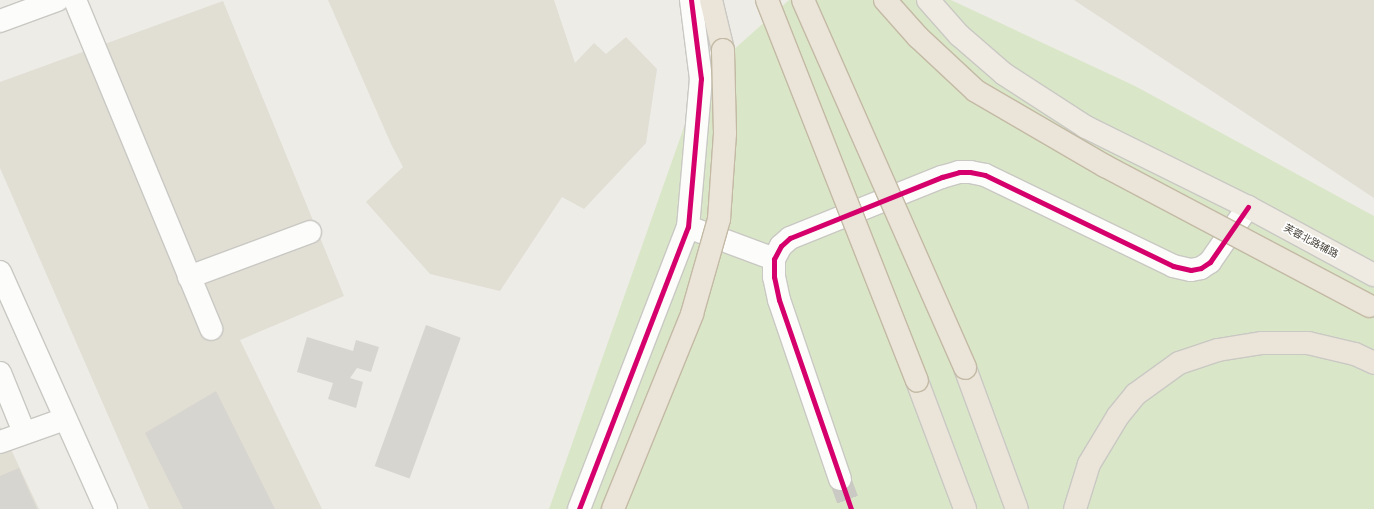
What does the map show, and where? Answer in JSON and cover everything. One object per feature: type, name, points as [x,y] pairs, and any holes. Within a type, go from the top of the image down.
[{"type":"highway","points":[[613,509],[692,314],[719,219],[725,133],[723,50],[711,0]]},
{"type":"highway","points":[[767,0],[917,381],[965,509]]},
{"type":"highway","points":[[803,0],[964,368],[1016,509]]},
{"type":"highway","points":[[885,0],[918,37],[976,92],[1105,166],[1372,307]]},
{"type":"highway","points":[[1075,509],[1089,464],[1118,416],[1136,394],[1180,363],[1218,350],[1262,343],[1308,343],[1355,354],[1374,363]]},
{"type":"main road","name":"芙蓉北路辅路","points":[[928,0],[959,35],[1004,74],[1086,128],[1248,207],[1374,275]]},
{"type":"street","points":[[0,21],[57,0]]},
{"type":"street","points":[[75,0],[211,329]]},
{"type":"street","points":[[579,509],[688,227],[701,79],[691,0]]},
{"type":"street","points":[[840,479],[779,300],[774,277],[774,258],[781,246],[790,238],[942,176],[959,172],[985,175],[1182,269],[1201,268],[1210,262],[1248,207]]},
{"type":"street","points":[[688,227],[774,258]]},
{"type":"street","points":[[189,276],[310,232]]},
{"type":"street","points":[[0,272],[106,509]]},
{"type":"street","points":[[0,373],[7,408],[24,432]]},
{"type":"street","points":[[0,442],[24,432],[65,419]]},
{"type":"shaded area","points":[[328,0],[554,0],[575,63],[594,43],[606,54],[626,37],[657,69],[646,143],[584,209],[562,197],[500,291],[430,274],[366,202],[403,167],[391,144]]},
{"type":"shaded area","points":[[1074,0],[1374,0],[1374,198]]},
{"type":"shaded area","points":[[223,1],[344,296],[240,340],[322,509],[149,509],[0,168],[0,82]]},
{"type":"shaded area","points":[[0,426],[39,509],[0,509]]},
{"type":"green space","points":[[789,0],[951,0],[1135,86],[1374,216],[1374,509],[549,509],[701,79]]},
{"type":"building","points":[[426,325],[461,338],[409,479],[375,466]]},
{"type":"building","points":[[307,337],[353,351],[356,340],[379,347],[371,372],[357,368],[350,378],[363,382],[356,408],[328,399],[333,383],[297,372]]},
{"type":"building","points":[[216,391],[275,509],[183,509],[145,433]]},
{"type":"building","points":[[19,468],[37,509],[0,509],[0,476]]},
{"type":"tunnel","points":[[840,479],[851,509]]},
{"type":"cycle path","points":[[579,509],[688,227],[701,79],[691,0]]},
{"type":"cycle path","points":[[851,509],[779,300],[774,277],[774,259],[781,246],[790,238],[942,177],[959,172],[970,172],[985,175],[1173,266],[1191,270],[1201,268],[1210,262],[1248,207]]}]
